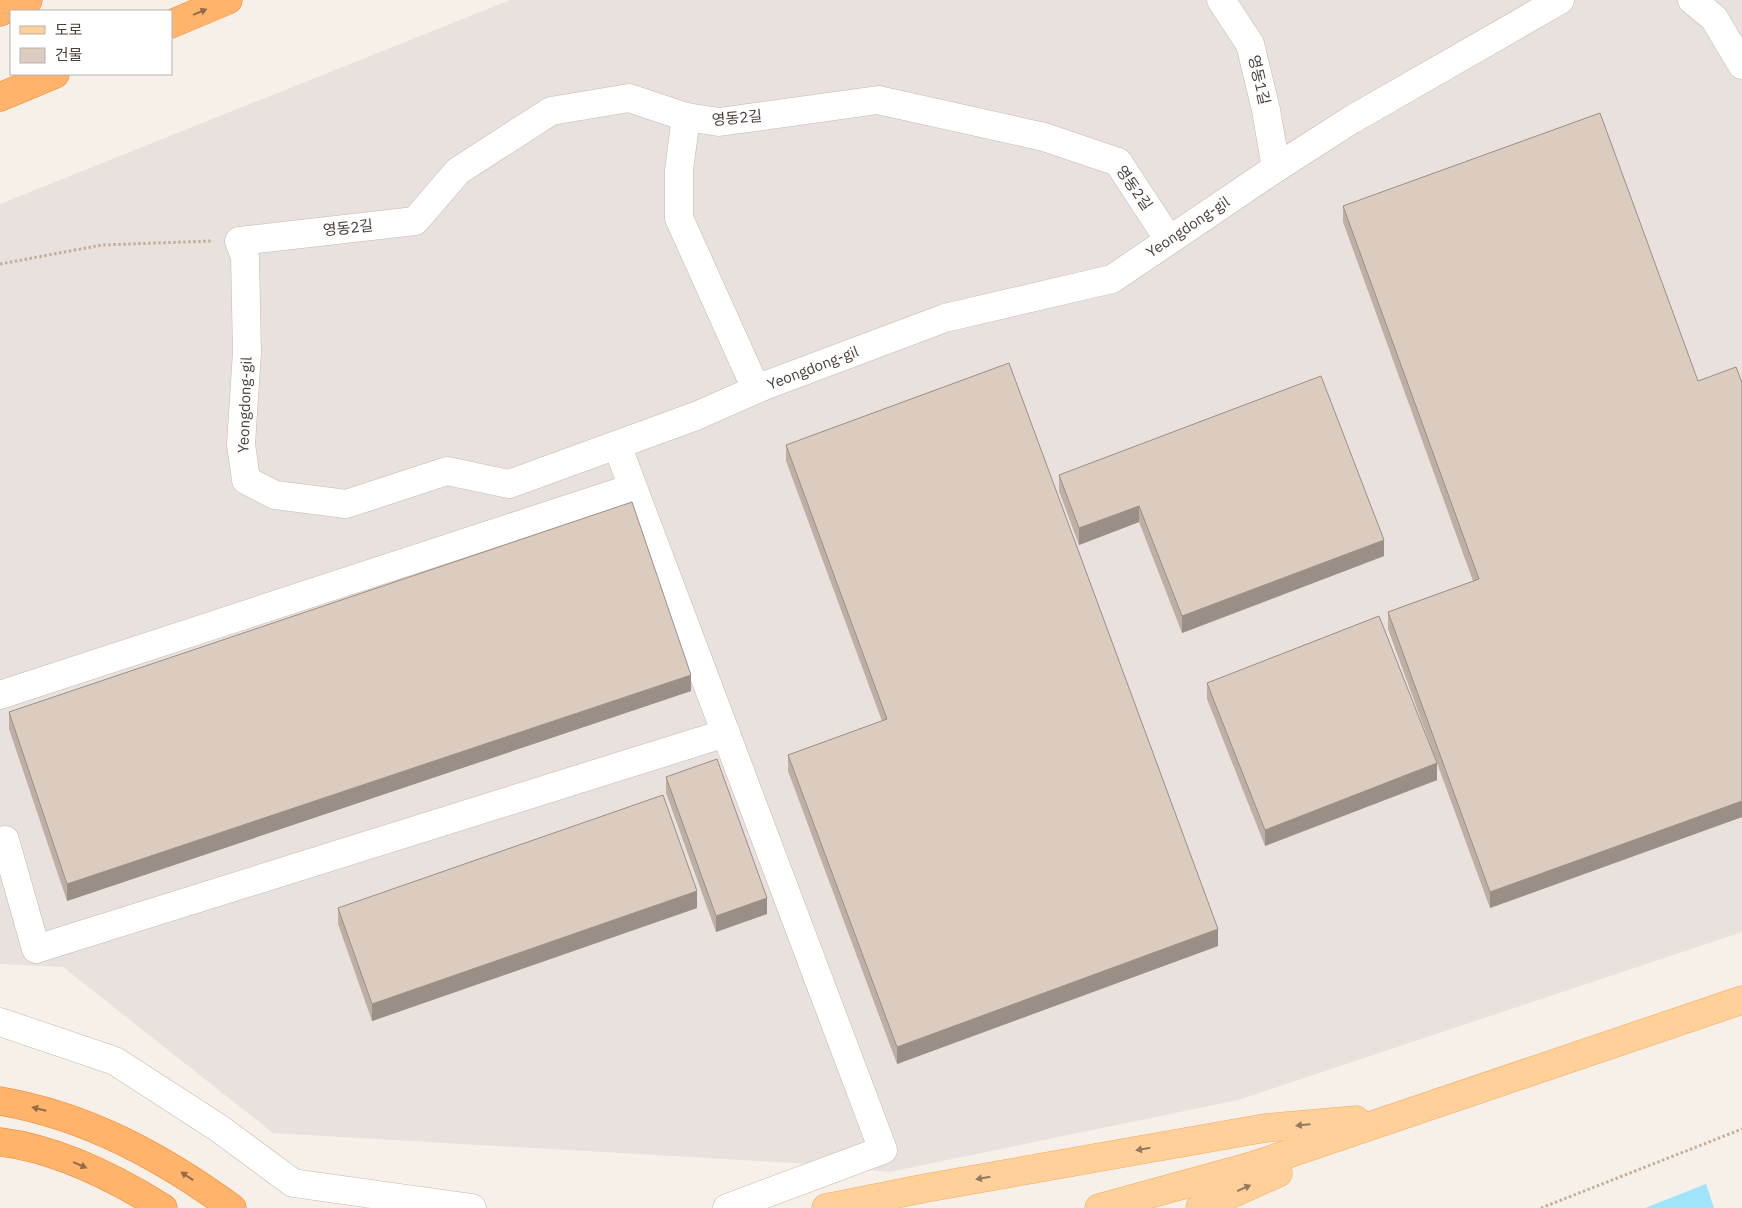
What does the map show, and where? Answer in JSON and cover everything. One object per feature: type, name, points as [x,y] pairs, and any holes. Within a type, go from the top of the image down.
[{"type":"highway","points":[[0,12],[28,0]]},
{"type":"highway","points":[[172,24],[228,0]]},
{"type":"highway","points":[[0,97],[53,75]]},
{"type":"highway","points":[[0,1101],[45,1110],[79,1121],[108,1134],[171,1165],[230,1207]]},
{"type":"highway","points":[[0,1142],[59,1156],[140,1194],[164,1208]]},
{"type":"main road","points":[[1099,1208],[1252,1166],[1742,1000]]},
{"type":"main road","points":[[826,1208],[926,1188],[1265,1128],[1404,1115]]},
{"type":"main road","points":[[1200,1208],[1404,1115]]},
{"type":"street","name":"영동1길","points":[[1221,0],[1250,44],[1266,110],[1276,168]]},
{"type":"street","name":"Yeongdong-gil","points":[[240,240],[245,257],[247,352],[241,444],[246,480],[275,495],[346,504],[447,471],[509,484],[696,416],[756,389],[945,318],[1112,279],[1276,168],[1359,116],[1560,0]]},
{"type":"street","points":[[1692,0],[1714,18],[1742,65]]},
{"type":"street","name":"영동2길","points":[[240,240],[415,221],[458,172],[551,111],[629,98],[686,117],[719,122],[878,100],[1044,138],[1118,162],[1169,240]]},
{"type":"street","points":[[686,117],[679,170],[679,218],[756,389]]},
{"type":"street","points":[[617,445],[883,1150],[727,1208]]},
{"type":"street","points":[[0,696],[632,488]]},
{"type":"street","points":[[0,841],[5,840],[36,949],[726,734]]},
{"type":"street","points":[[0,1022],[115,1061],[220,1129],[293,1183],[472,1208]]},
{"type":"path","points":[[0,264],[102,245],[240,240]]},
{"type":"path","points":[[1541,1208],[1742,1129]]},
{"type":"shaded area","points":[[510,0],[1742,0],[1742,932],[1238,1100],[889,1172],[810,1164],[273,1133],[63,967],[0,964],[0,204]]},
{"type":"water","points":[[1706,1184],[1714,1208],[1645,1208]]},
{"type":"building","points":[[1600,113],[1698,381],[1736,367],[1742,383],[1742,801],[1490,892],[1388,612],[1479,579],[1343,206]]},
{"type":"building","points":[[1009,363],[1218,929],[897,1047],[788,755],[887,719],[786,445]]},
{"type":"building","points":[[1321,376],[1384,540],[1182,616],[1139,506],[1079,528],[1059,475]]},
{"type":"building","points":[[632,502],[691,675],[67,884],[9,712]]},
{"type":"building","points":[[1379,616],[1437,763],[1265,830],[1207,683]]},
{"type":"building","points":[[717,759],[767,898],[716,916],[666,777]]},
{"type":"building","points":[[663,795],[697,891],[372,1004],[338,908]]}]
